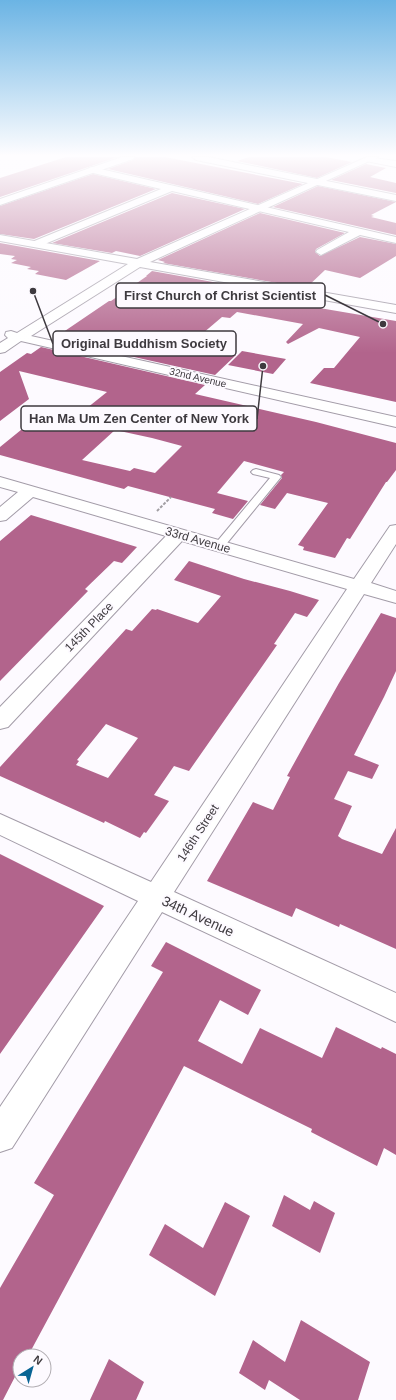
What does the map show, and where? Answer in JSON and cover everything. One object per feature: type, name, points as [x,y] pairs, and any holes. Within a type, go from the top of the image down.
[{"type":"street","points":[[36,244],[89,222]]},
{"type":"street","points":[[0,349],[138,263],[228,222]]},
{"type":"street","points":[[322,222],[396,240]]},
{"type":"street","points":[[320,252],[359,231]]},
{"type":"street","points":[[0,238],[396,310]]},
{"type":"street","name":"32nd Avenue","points":[[0,333],[396,422]]},
{"type":"street","name":"33rd Avenue","points":[[0,482],[396,597]]},
{"type":"street","points":[[0,516],[30,491]]},
{"type":"street","name":"146th Street","points":[[0,1136],[396,530]]},
{"type":"street","name":"145th Place","points":[[0,721],[178,534]]},
{"type":"street","name":"34th Avenue","points":[[0,824],[396,1008]]},
{"type":"lane","points":[[219,546],[276,477],[256,472]]},
{"type":"path","points":[[158,510],[171,497]]},
{"type":"building","points":[[0,222],[75,222],[34,239],[0,234]]},
{"type":"building","points":[[102,222],[215,222],[140,256],[116,251],[112,253],[52,243]]},
{"type":"building","points":[[240,222],[300,222],[345,233],[316,249],[315,252],[320,256],[360,237],[396,244],[396,256],[360,278],[325,270],[306,288],[163,263],[165,262],[158,260]]},
{"type":"building","points":[[340,222],[393,222],[396,223],[396,235]]},
{"type":"building","points":[[0,243],[100,261],[66,280],[35,274],[39,271],[27,269],[31,267],[11,263],[17,260],[11,259],[15,256],[0,254]]},
{"type":"building","points":[[152,271],[297,297],[290,303],[396,321],[396,402],[310,383],[324,368],[334,368],[360,337],[319,328],[288,344],[286,342],[303,324],[237,312],[230,318],[222,317],[189,345],[236,355],[215,375],[53,339],[111,301]]},
{"type":"building","points":[[41,347],[205,385],[195,394],[316,422],[396,443],[396,470],[386,482],[350,539],[347,538],[335,558],[303,550],[304,547],[298,545],[328,503],[287,493],[275,509],[260,505],[282,478],[281,475],[284,472],[244,461],[217,493],[248,501],[233,519],[212,513],[215,509],[128,486],[124,489],[0,455],[0,447],[32,421],[62,428],[107,392],[19,371],[29,399],[0,421],[0,372],[27,353],[31,354]],"holes":[[[115,430],[182,446],[155,473],[134,468],[130,471],[82,460]]]},
{"type":"building","points":[[242,351],[286,359],[273,374],[228,365]]},
{"type":"building","points":[[31,515],[137,547],[122,563],[114,561],[85,589],[88,591],[0,681],[0,541]]},
{"type":"building","points":[[189,561],[244,579],[319,600],[307,617],[295,613],[274,644],[277,645],[189,771],[174,766],[154,795],[169,801],[146,833],[144,832],[140,838],[105,821],[104,823],[0,776],[0,767],[126,629],[132,631],[152,609],[157,609],[198,623],[221,596],[174,580]],"holes":[[[106,724],[138,738],[108,778],[76,765],[79,761],[77,760]]]},
{"type":"building","points":[[381,613],[396,618],[396,671],[354,755],[379,765],[372,779],[348,771],[334,799],[352,806],[338,836],[342,839],[382,854],[396,828],[396,949],[340,924],[339,927],[296,908],[292,917],[207,881],[253,802],[273,810],[290,777],[287,776],[339,683]]},
{"type":"building","points":[[0,854],[104,906],[0,1054]]},
{"type":"building","points":[[166,942],[261,990],[248,1015],[220,1000],[198,1041],[242,1064],[260,1028],[322,1058],[336,1027],[381,1049],[382,1047],[396,1054],[396,1155],[384,1148],[377,1166],[311,1132],[312,1129],[184,1066],[32,1348],[12,1348],[12,1383],[3,1400],[0,1400],[0,1288],[54,1195],[34,1183],[163,972],[151,966]]},
{"type":"building","points":[[284,1195],[310,1210],[314,1201],[335,1213],[320,1253],[272,1226]]},
{"type":"building","points":[[225,1202],[250,1216],[215,1296],[149,1255],[165,1224],[203,1248]]},
{"type":"building","points":[[301,1320],[370,1362],[358,1400],[300,1400],[269,1380],[265,1390],[239,1373],[253,1340],[285,1362]]},
{"type":"building","points":[[109,1359],[144,1382],[136,1400],[90,1400]]},
{"type":"place","name":"Original Buddhism Society","points":[[33,291]]},
{"type":"place","name":"First Church of Christ Scientist","points":[[383,324]]},
{"type":"place","name":"Han Ma Um Zen Center of New York","points":[[263,366]]}]
